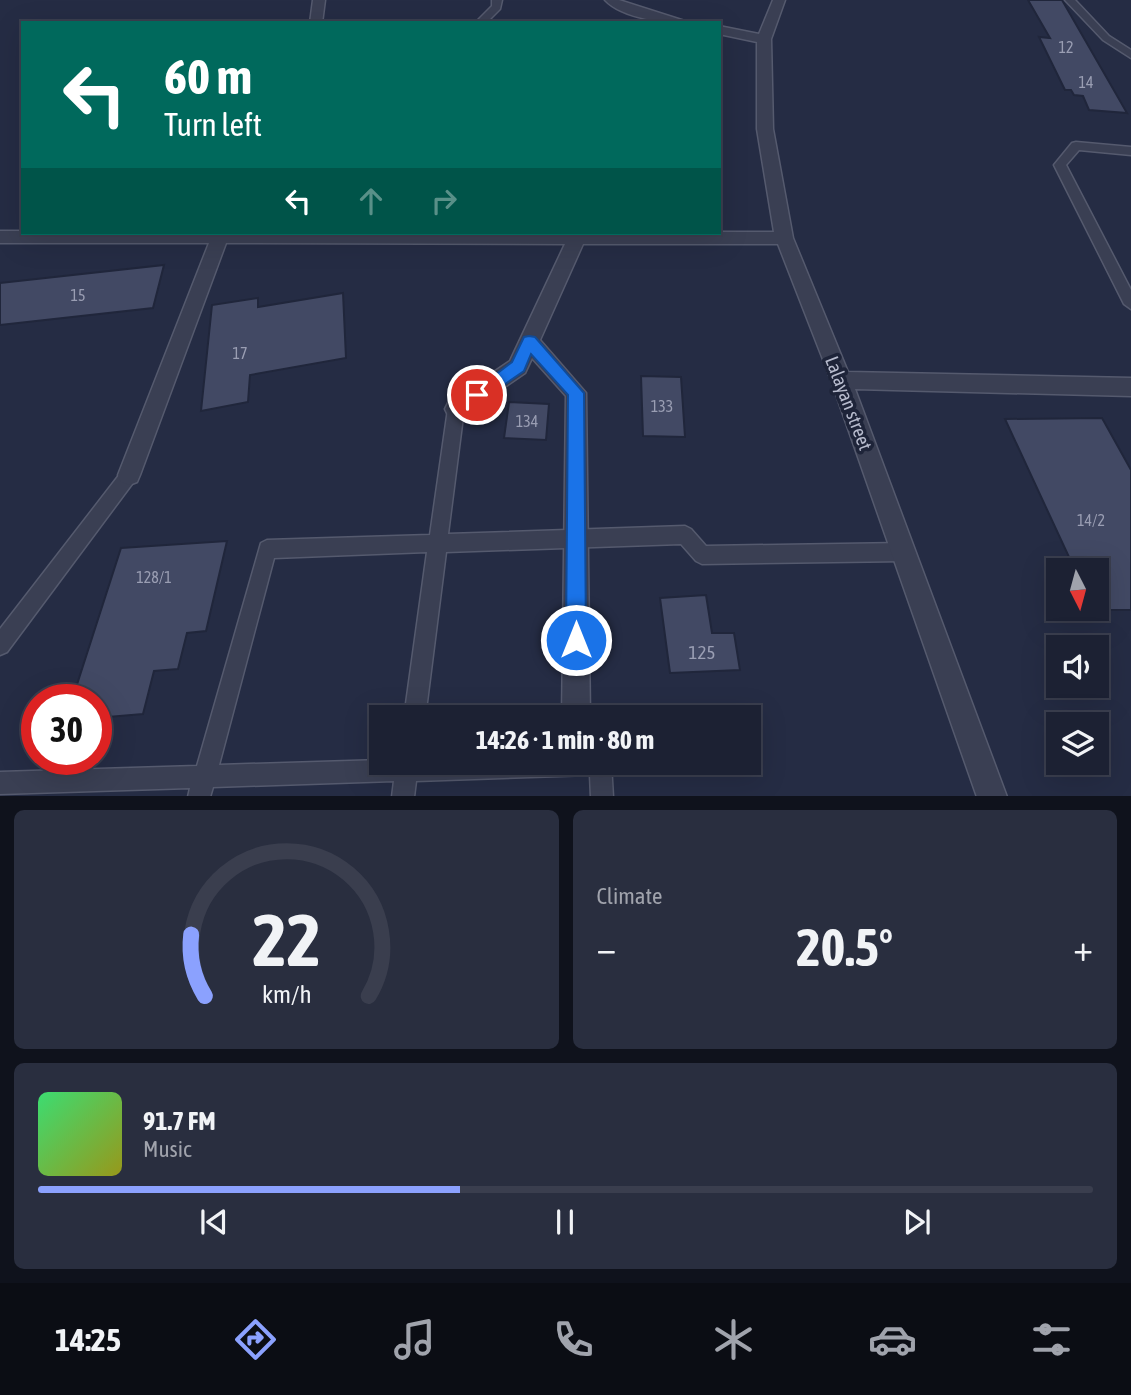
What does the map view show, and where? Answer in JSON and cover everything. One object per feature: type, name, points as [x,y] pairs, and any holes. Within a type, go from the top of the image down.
[{"type":"street","points":[[316,21],[319,0]]},
{"type":"street","points":[[611,0],[619,6],[676,21]]},
{"type":"street","name":"Lalayan street","points":[[779,0],[764,39],[765,129],[784,238],[841,380],[992,796]]},
{"type":"street","points":[[721,30],[764,39]]},
{"type":"street","points":[[0,237],[295,235],[784,238]]},
{"type":"street","points":[[129,475],[220,237]]},
{"type":"street","points":[[456,409],[518,367],[577,237]]},
{"type":"street","points":[[529,341],[576,393],[576,705]]},
{"type":"street","points":[[841,380],[1131,387]]},
{"type":"lane","points":[[482,21],[497,7],[497,0]]},
{"type":"lane","points":[[1070,0],[1106,38],[1131,55]]},
{"type":"lane","points":[[1131,152],[1076,146],[1060,165],[1131,304]]},
{"type":"lane","points":[[416,705],[456,409]]},
{"type":"lane","points":[[0,645],[129,475]]},
{"type":"lane","points":[[202,786],[267,549],[685,535],[702,555],[904,552]]},
{"type":"lane","points":[[0,783],[202,786],[369,770]]},
{"type":"lane","points":[[403,796],[406,775]]},
{"type":"lane","points":[[602,775],[603,796]]},
{"type":"building","points":[[1028,0],[1062,0],[1127,113],[1089,110],[1083,96],[1065,90],[1039,37],[1050,38]]},
{"type":"building","points":[[164,265],[153,308],[0,325],[0,283]]},
{"type":"building","points":[[343,293],[346,358],[250,375],[248,402],[201,411],[212,305],[258,298],[258,307]]},
{"type":"building","points":[[641,376],[681,377],[685,437],[643,436]]},
{"type":"building","points":[[509,402],[549,404],[546,440],[504,438]]},
{"type":"building","points":[[1102,418],[1131,470],[1131,610],[1110,610],[1110,558],[1069,558],[1005,419]]},
{"type":"building","points":[[227,541],[206,631],[187,633],[178,669],[154,671],[143,714],[112,717],[112,684],[77,684],[121,548]]},
{"type":"building","points":[[706,595],[712,633],[734,633],[740,670],[670,673],[660,598]]},
{"type":"route","points":[[477,395],[518,367],[529,341],[576,393],[576,640]]}]
